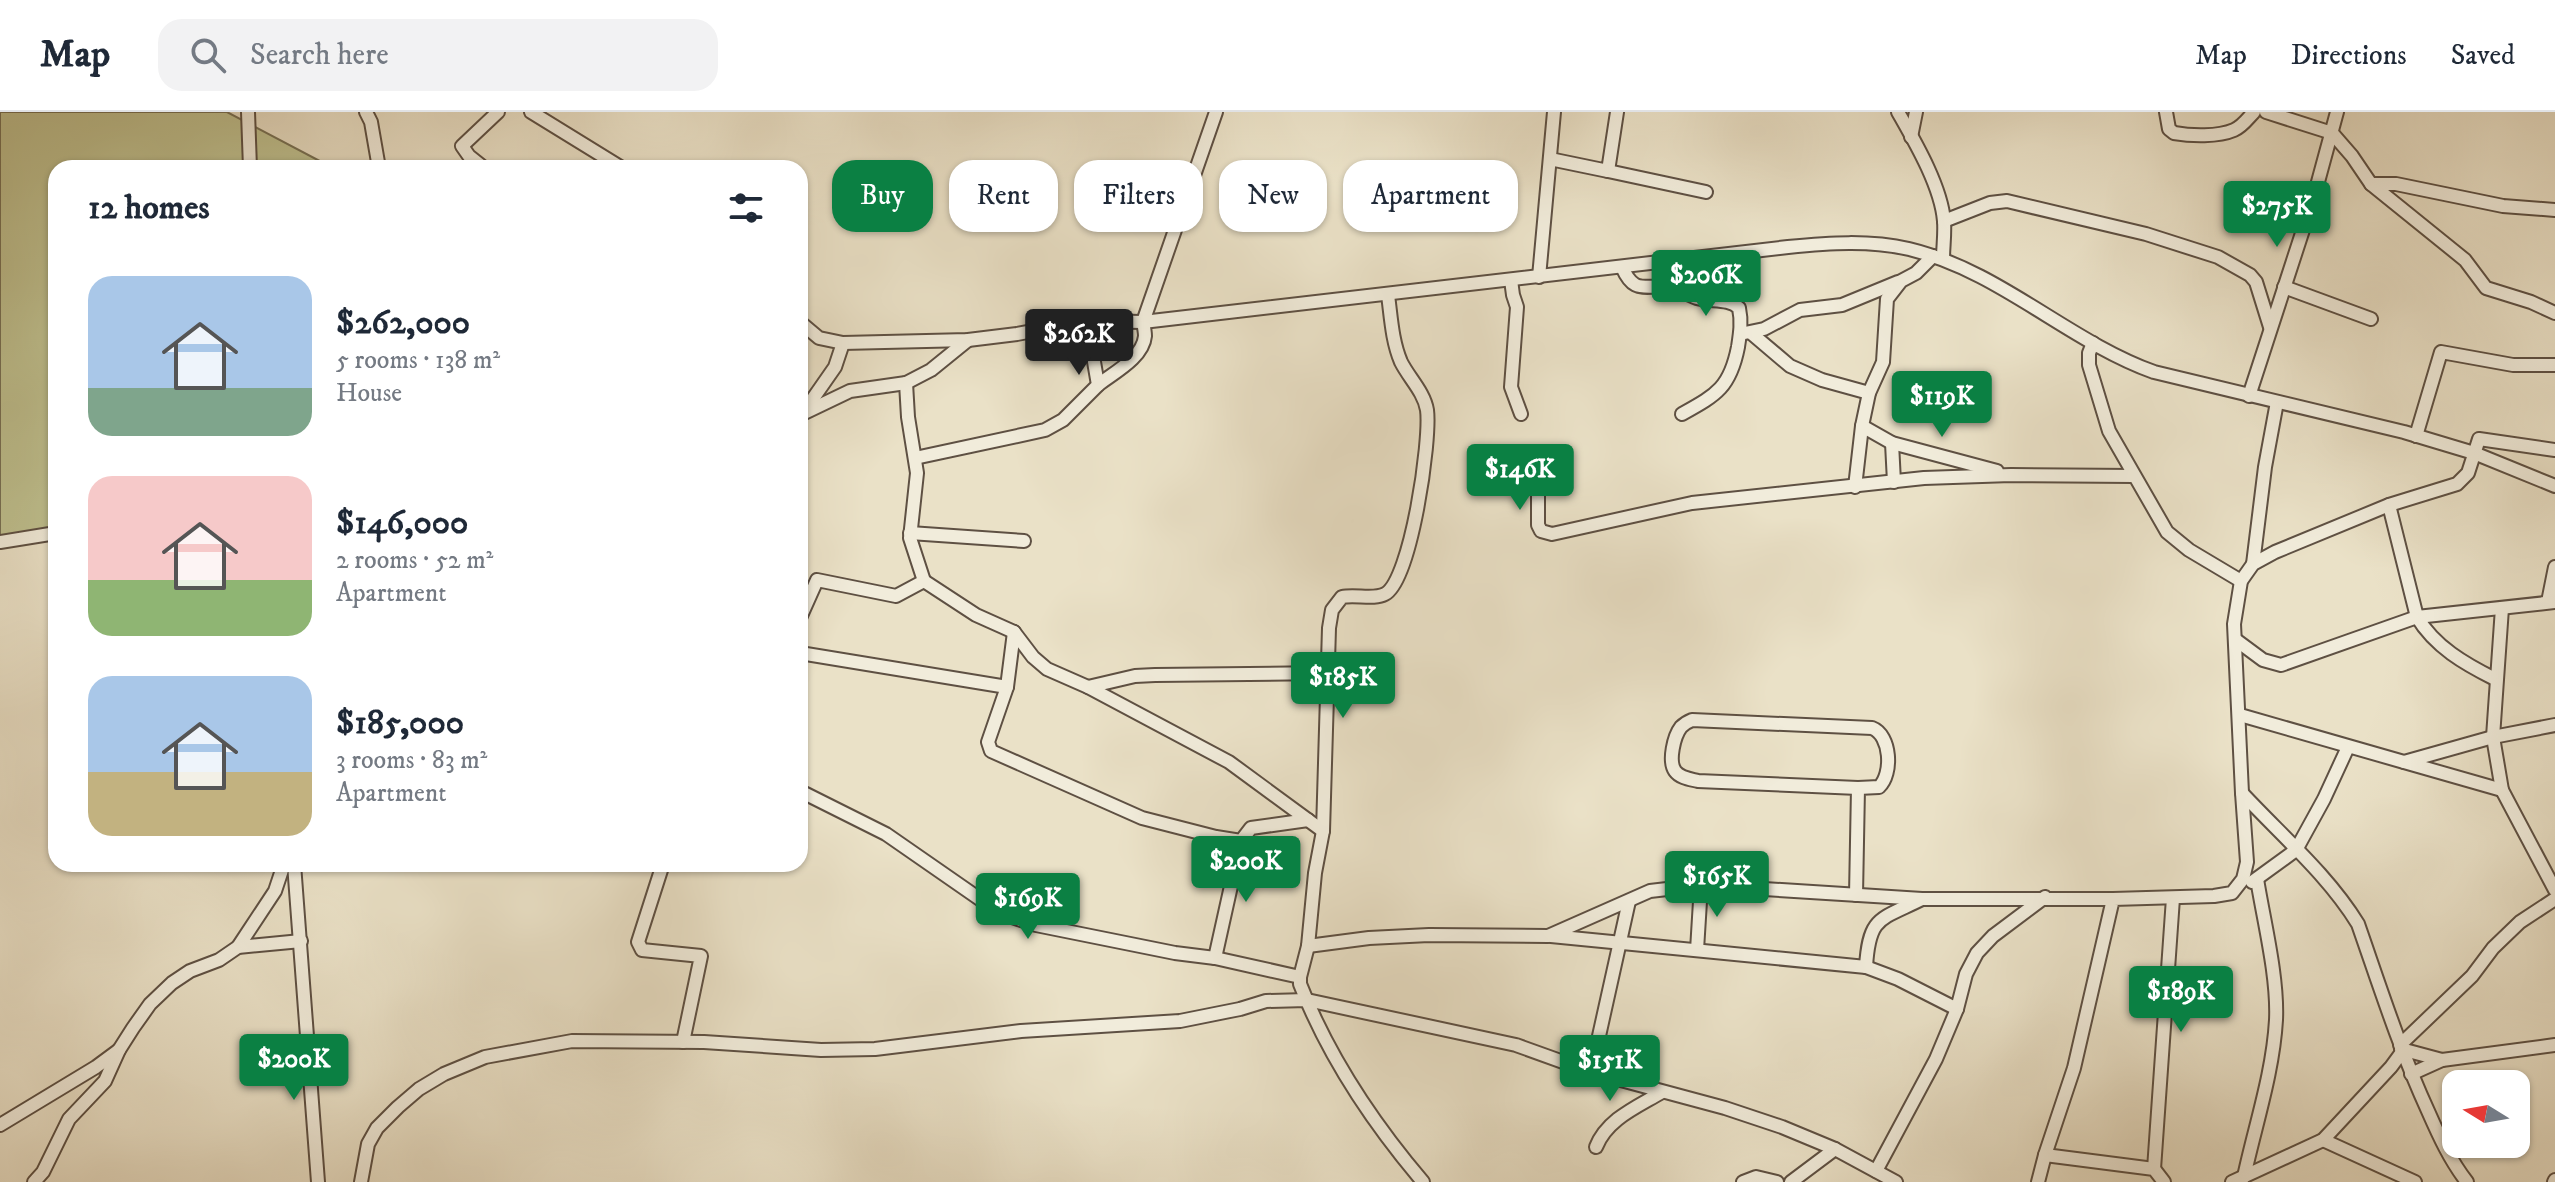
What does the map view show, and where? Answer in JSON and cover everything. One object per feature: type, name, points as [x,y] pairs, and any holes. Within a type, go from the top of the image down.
[{"type":"street","points":[[248,112],[250,160]]},
{"type":"street","points":[[366,112],[371,122],[378,160]]},
{"type":"street","points":[[474,160],[462,146],[498,112]]},
{"type":"street","points":[[531,112],[609,160]]},
{"type":"street","points":[[915,458],[1050,428],[1063,420],[1138,351],[1145,336],[1143,322],[1216,112]]},
{"type":"street","points":[[1539,277],[1554,112]]},
{"type":"street","points":[[1608,171],[1617,112]]},
{"type":"street","points":[[1746,333],[1800,310],[1842,305],[1901,281],[1938,258],[1944,221],[1936,191],[1898,112]]},
{"type":"street","points":[[1911,137],[1916,112]]},
{"type":"street","points":[[2166,112],[2169,129],[2178,135],[2234,130],[2254,112]]},
{"type":"street","points":[[2266,112],[2332,133],[2371,184],[2465,260],[2486,288],[2555,313]]},
{"type":"street","points":[[2249,396],[2337,112]]},
{"type":"street","points":[[1550,159],[1706,192]]},
{"type":"street","points":[[2371,184],[2396,184],[2503,206],[2555,210]]},
{"type":"street","points":[[1944,221],[1990,203],[2007,201],[2188,246],[2218,257],[2250,275],[2260,291],[2270,327]]},
{"type":"street","points":[[808,329],[819,338],[843,343],[968,340],[1087,321],[1143,322],[1837,242],[1890,246],[1938,258],[2000,287],[2093,343],[2154,372],[2416,436],[2474,453],[2555,486]]},
{"type":"street","points":[[1622,267],[1628,280],[1638,287],[1673,288],[1702,300],[1736,304],[1741,315],[1746,333],[1731,375],[1709,399],[1682,414]]},
{"type":"street","points":[[1511,280],[1517,307],[1511,387],[1521,414]]},
{"type":"street","points":[[1855,487],[1869,393],[1883,362],[1887,299],[1901,281]]},
{"type":"street","points":[[2284,287],[2371,319]]},
{"type":"street","points":[[1388,295],[1395,345],[1427,409],[1424,467],[1411,539],[1403,566],[1387,593],[1349,596],[1337,601],[1332,610],[1326,673],[1323,831],[1315,873],[1308,946],[1300,977],[1322,1035],[1352,1090],[1423,1182]]},
{"type":"street","points":[[1087,321],[1098,385]]},
{"type":"street","points":[[1746,333],[1790,366],[1822,380],[1869,393]]},
{"type":"street","points":[[808,411],[850,391],[906,383],[931,370],[968,340]]},
{"type":"street","points":[[808,404],[835,367],[843,343]]},
{"type":"street","points":[[2093,343],[2088,359],[2109,431],[2167,532],[2241,581]]},
{"type":"street","points":[[2416,436],[2441,352],[2513,365],[2555,365]]},
{"type":"street","points":[[906,383],[917,481],[910,533],[924,581],[976,615],[1014,632],[1039,663],[1055,673],[1088,687],[1229,762],[1323,831]]},
{"type":"street","points":[[2253,564],[2277,402]]},
{"type":"street","points":[[1862,426],[1892,443],[2011,475]]},
{"type":"street","points":[[2232,893],[2243,879],[2247,862],[2235,612],[2241,581],[2253,564],[2389,505],[2457,484],[2468,473],[2481,439],[2555,450]]},
{"type":"street","points":[[1892,443],[1894,482]]},
{"type":"street","points":[[1538,483],[1538,525],[1541,531],[1552,534],[1692,503],[1924,478],[2134,476]]},
{"type":"street","points":[[2389,505],[2417,617],[2430,635],[2452,655],[2495,679]]},
{"type":"street","points":[[910,533],[1024,541]]},
{"type":"street","points":[[0,542],[48,534]]},
{"type":"street","points":[[2236,640],[2263,660],[2281,665],[2417,617],[2552,602],[2555,567]]},
{"type":"street","points":[[808,600],[817,580],[896,596],[924,581]]},
{"type":"street","points":[[2502,608],[2493,737],[2502,790],[2555,890]]},
{"type":"street","points":[[1014,632],[1007,687],[988,742],[991,751],[1142,818],[1241,841]]},
{"type":"street","points":[[808,654],[1007,687]]},
{"type":"street","points":[[1088,687],[1135,676],[1326,673]]},
{"type":"street","points":[[2240,715],[2502,790]]},
{"type":"street","points":[[1692,720],[1879,730],[1887,756],[1887,775],[1879,787],[1858,788],[1698,781],[1683,777],[1672,767],[1676,736],[1682,725],[1692,720]]},
{"type":"street","points":[[2404,762],[2493,737],[2555,725]]},
{"type":"street","points":[[1548,936],[1650,891],[1701,885],[1922,899],[2173,898],[2232,893],[2296,850],[2348,747]]},
{"type":"street","points":[[1856,895],[1858,788]]},
{"type":"street","points":[[2242,793],[2345,904],[2358,924],[2410,1073],[2448,1154],[2467,1182]]},
{"type":"street","points":[[808,795],[886,834],[1009,916],[1036,925],[1300,977]]},
{"type":"street","points":[[1215,958],[1241,841],[1251,828],[1308,820]]},
{"type":"street","points":[[34,1182],[51,1159],[69,1119],[105,1081],[119,1050],[150,1004],[190,971],[219,960],[238,947],[275,891],[281,872]]},
{"type":"street","points":[[295,872],[318,1182]]},
{"type":"street","points":[[660,872],[638,942],[642,950],[701,956],[683,1042]]},
{"type":"street","points":[[2238,1180],[2272,1054],[2276,1019],[2275,991],[2257,879]]},
{"type":"street","points":[[1697,950],[1701,885]]},
{"type":"street","points":[[1876,1171],[1936,1059],[1957,1009],[1966,974],[1977,953],[1993,936],[2045,897]]},
{"type":"street","points":[[2164,1182],[2154,1169],[2173,898]]},
{"type":"street","points":[[1866,967],[1870,933],[1877,923],[1922,899]]},
{"type":"street","points":[[2038,1182],[2074,1068],[2113,899]]},
{"type":"street","points":[[2238,1180],[2323,1140],[2391,1067],[2401,1049],[2472,976],[2493,948],[2520,922],[2555,899]]},
{"type":"street","points":[[1591,1072],[1629,901]]},
{"type":"street","points":[[1308,946],[1369,938],[1429,935],[1548,936],[1697,950],[1866,967],[1898,979],[1957,1009]]},
{"type":"street","points":[[238,947],[301,941]]},
{"type":"street","points":[[361,1182],[368,1144],[377,1128],[419,1089],[466,1063],[562,1042],[683,1042],[821,1050],[875,1049],[1021,1031],[1180,1021],[1266,1001],[1307,1000],[1516,1045],[1591,1072],[1754,1117],[1835,1149],[1896,1182]]},
{"type":"street","points":[[2391,1067],[2410,1073],[2442,1060],[2555,1045]]},
{"type":"street","points":[[2401,1049],[2442,1060]]},
{"type":"street","points":[[0,1125],[119,1050]]},
{"type":"street","points":[[1596,1147],[1610,1124],[1662,1092]]},
{"type":"street","points":[[2323,1140],[2415,1182]]},
{"type":"street","points":[[1791,1182],[1835,1149]]},
{"type":"street","points":[[2045,1155],[2154,1169]]},
{"type":"street","points":[[1743,1182],[1756,1177],[1777,1182]]},
{"type":"green space","points":[[0,112],[227,112],[318,160],[48,160],[48,529],[0,537]]}]
